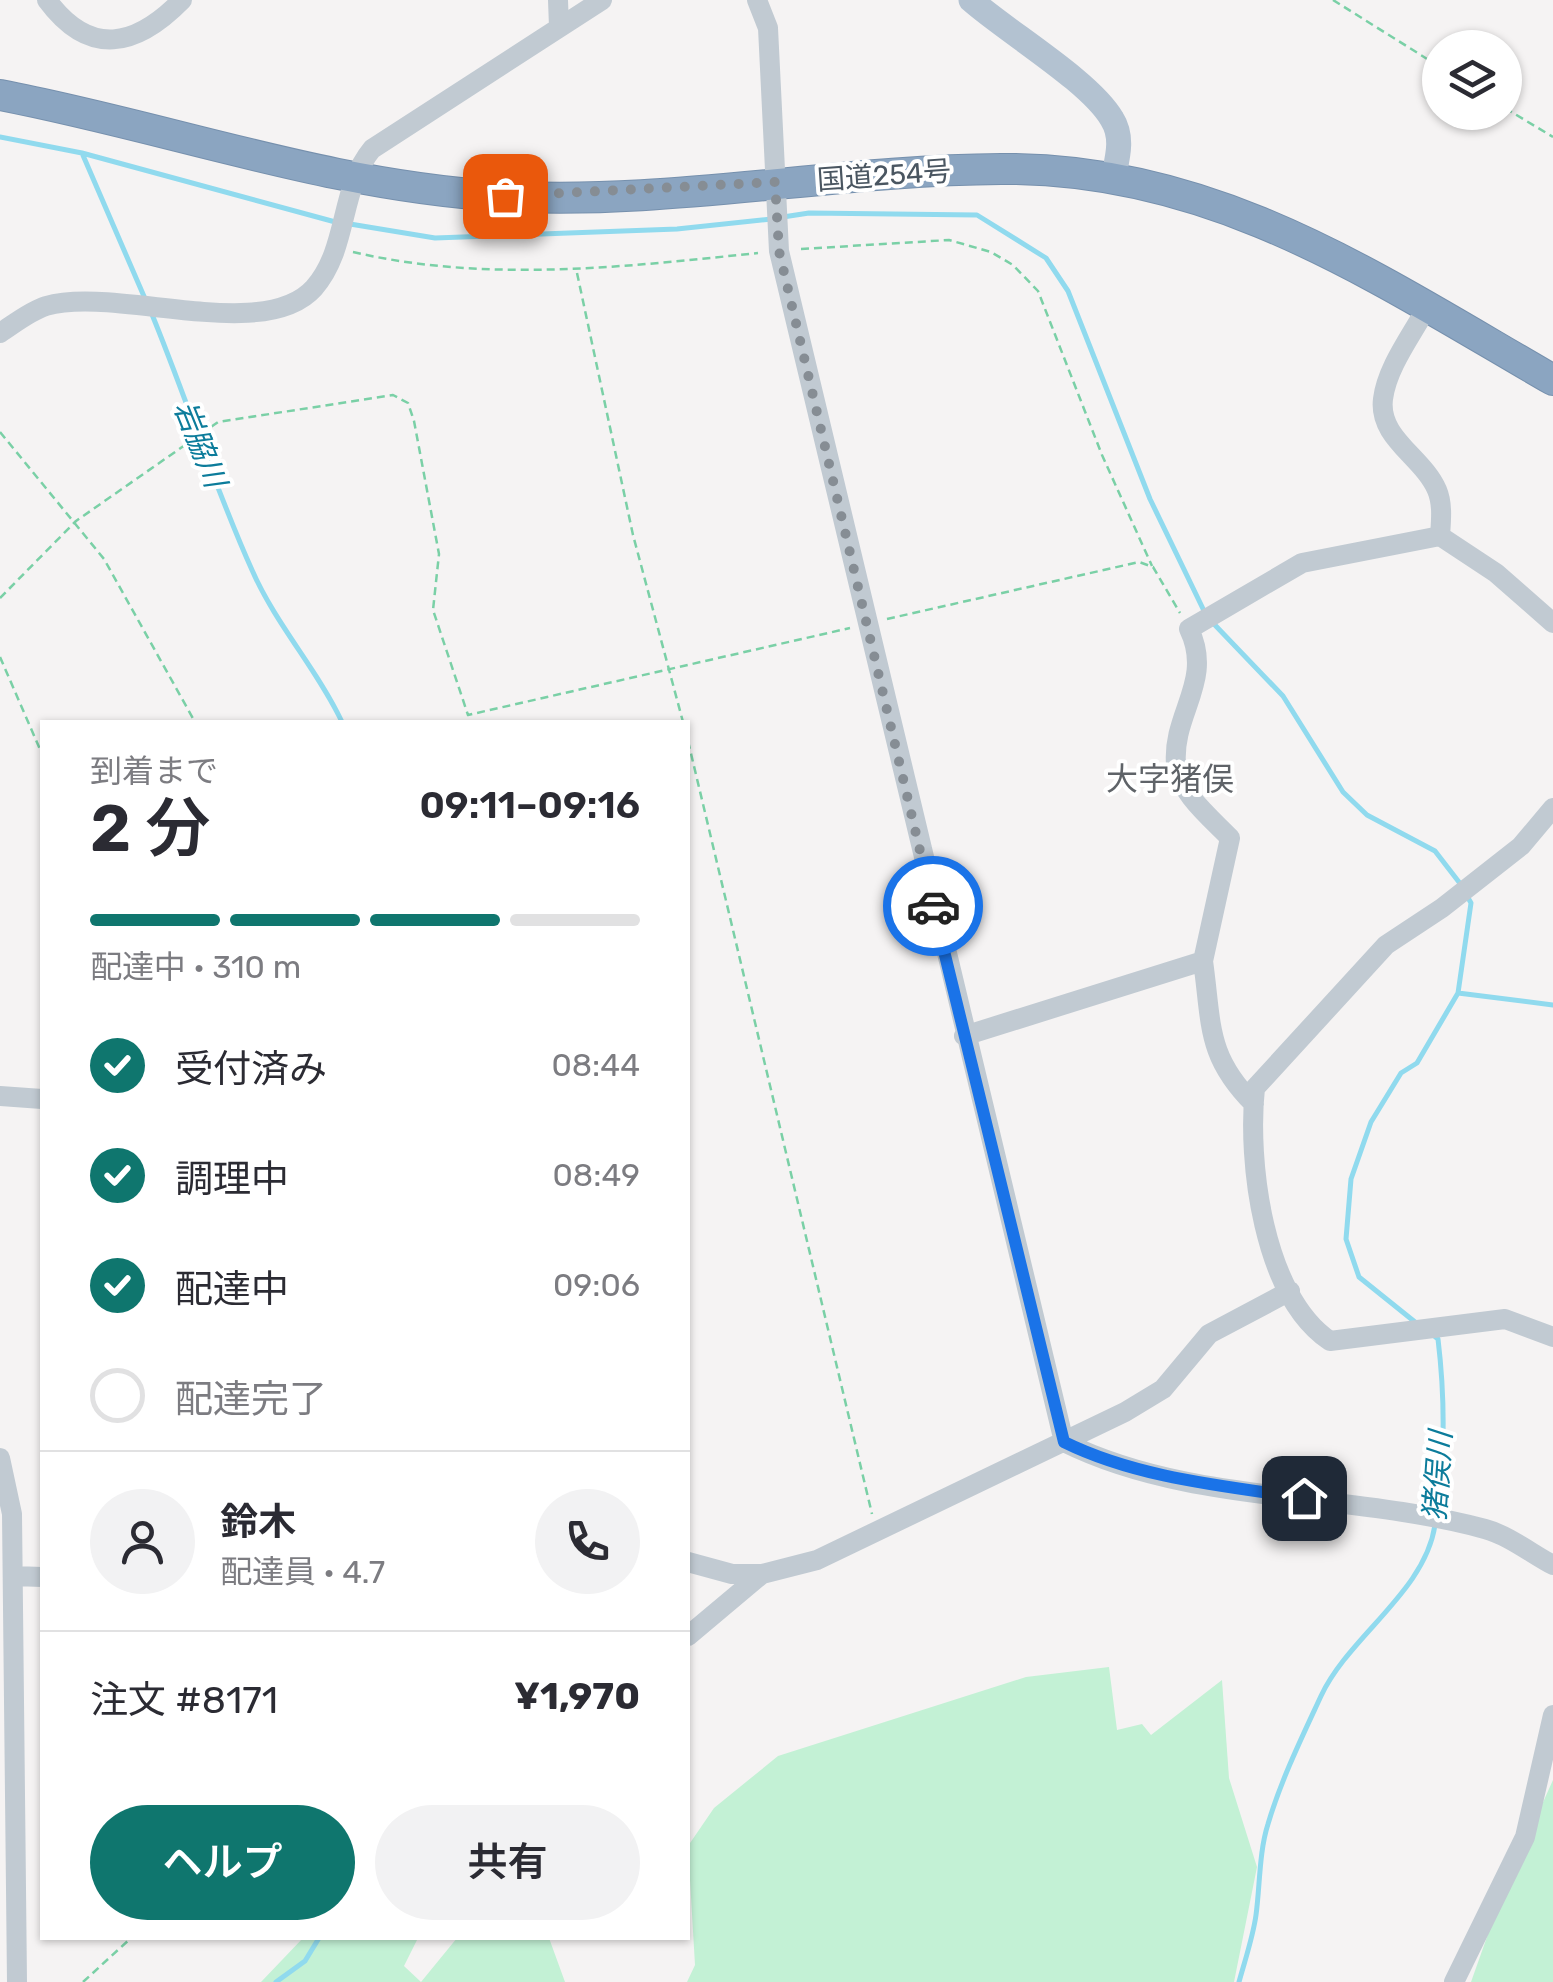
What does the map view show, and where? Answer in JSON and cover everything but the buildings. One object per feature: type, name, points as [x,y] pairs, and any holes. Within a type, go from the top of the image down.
[{"type":"highway","name":"国道254号","points":[[0,94],[104,115],[352,180],[505,196],[1003,169],[1112,179],[1260,219],[1332,252],[1553,380]]},
{"type":"main road","points":[[970,0],[1097,100],[1114,122],[1120,150],[1112,179]]},
{"type":"street","points":[[47,0],[80,33],[105,42],[132,38],[166,16],[182,0]]},
{"type":"street","points":[[558,0],[559,27]]},
{"type":"street","points":[[0,333],[44,306],[78,302],[251,312],[288,306],[314,288],[336,248],[352,180],[372,149],[602,0]]},
{"type":"street","points":[[756,0],[768,28],[779,251],[865,624],[1064,1442]]},
{"type":"street","points":[[1427,308],[1394,368],[1383,396],[1382,413],[1390,432],[1424,467],[1437,491],[1440,536]]},
{"type":"street","points":[[1254,1104],[1228,1078],[1216,1055],[1204,961],[1230,838],[1191,797],[1176,765],[1181,730],[1198,674],[1200,652],[1189,629],[1302,563],[1440,536],[1496,573],[1553,622]]},
{"type":"street","points":[[1553,808],[1521,846],[1442,908],[1386,945],[1256,1088],[1253,1170],[1262,1220],[1290,1291],[1319,1334],[1330,1341],[1504,1320],[1553,1337]]},
{"type":"street","points":[[964,1036],[1204,961]]},
{"type":"street","points":[[0,1096],[40,1099]]},
{"type":"street","points":[[690,1563],[732,1574],[762,1574],[817,1560],[1064,1442],[1163,1389],[1210,1334],[1290,1291]]},
{"type":"street","points":[[1064,1442],[1089,1454],[1197,1482],[1489,1529],[1553,1565]]},
{"type":"street","points":[[0,1458],[11,1500],[14,1576],[17,1982]]},
{"type":"street","points":[[690,1634],[762,1574]]},
{"type":"street","points":[[14,1576],[40,1577]]},
{"type":"street","points":[[1454,1982],[1524,1837],[1553,1715]]},
{"type":"path","points":[[1334,0],[1422,56]]},
{"type":"path","points":[[1522,118],[1553,137]]},
{"type":"path","points":[[576,272],[633,535],[683,720]]},
{"type":"path","points":[[0,598],[76,521],[218,422],[393,395],[408,404],[414,421],[439,554],[433,610],[468,715],[1139,562],[1153,567],[1189,629]]},
{"type":"path","points":[[0,432],[104,559],[194,720]]},
{"type":"path","points":[[0,657],[40,749]]},
{"type":"path","points":[[690,750],[875,1530]]},
{"type":"path","points":[[83,1982],[129,1940]]},
{"type":"green space","points":[[1109,1667],[1117,1730],[1142,1724],[1151,1735],[1222,1680],[1229,1778],[1257,1867],[1234,1982],[687,1982],[695,1965],[690,1843],[714,1808],[778,1756],[1026,1677]]},
{"type":"green space","points":[[1553,1780],[1553,1982],[1471,1982],[1504,1889]]},
{"type":"green space","points":[[301,1940],[417,1940],[404,1966],[421,1982],[261,1982]]},
{"type":"green space","points":[[455,1940],[550,1940],[565,1982],[421,1982]]},
{"type":"waterway","points":[[0,137],[82,153],[339,223]]},
{"type":"waterway","name":"岩脇川","points":[[82,153],[146,301]]},
{"type":"waterway","points":[[783,217],[809,213],[977,215],[1046,258],[1068,291],[1150,499],[1206,615]]},
{"type":"waterway","points":[[350,224],[435,238],[677,229],[772,219]]},
{"type":"waterway","name":"岩脇川","points":[[151,312],[252,570],[341,720]]},
{"type":"waterway","points":[[1213,623],[1283,696],[1343,792],[1367,815],[1435,851],[1462,886]]},
{"type":"waterway","name":"猪俣川","points":[[1415,1322],[1359,1277],[1346,1239],[1351,1179],[1371,1122],[1401,1073],[1417,1063],[1458,993],[1471,903],[1467,896]]},
{"type":"waterway","points":[[1458,993],[1553,1005]]},
{"type":"waterway","name":"猪俣川","points":[[1432,1334],[1438,1339],[1443,1405],[1437,1514]]},
{"type":"waterway","name":"猪俣川","points":[[1239,1982],[1255,1923],[1265,1835],[1292,1759],[1334,1674],[1417,1572],[1435,1525]]},
{"type":"waterway","name":"岩脇川","points":[[276,1982],[305,1961],[318,1940]]},
{"type":"way so far","points":[[505,196],[580,196],[775,182],[779,251],[933,906]]},
{"type":"district","name":"大字猪俣","points":[[1170,779]]},
{"type":"route","points":[[933,906],[1064,1442],[1089,1454],[1197,1482],[1304,1498]]}]
